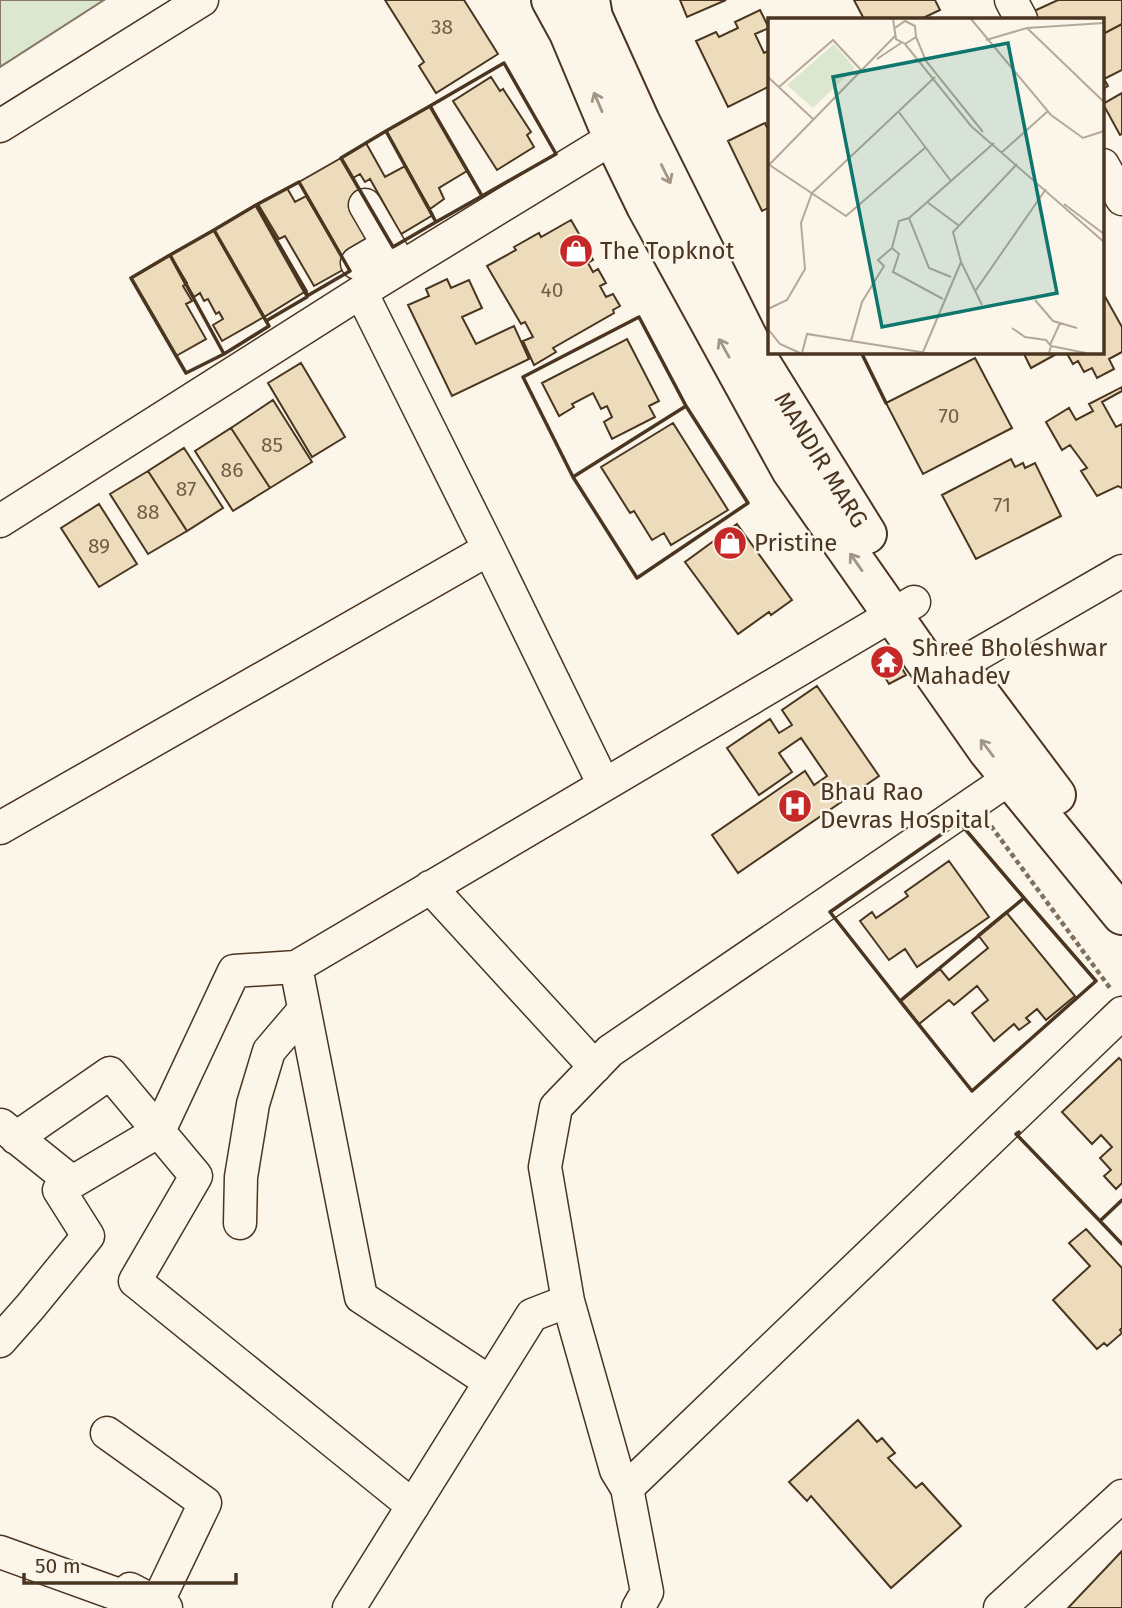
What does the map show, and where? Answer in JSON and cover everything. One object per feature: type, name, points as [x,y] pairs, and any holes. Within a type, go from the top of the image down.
[{"type":"main road","points":[[551,0],[626,129]]},
{"type":"main road","points":[[590,0],[646,206],[791,470],[903,609],[948,672],[988,751],[1021,770],[1122,880]]},
{"type":"main road","points":[[1021,770],[1122,915]]},
{"type":"street","points":[[1011,0],[1020,18]]},
{"type":"street","points":[[0,126],[194,2]]},
{"type":"street","points":[[0,521],[359,277],[626,129]]},
{"type":"street","points":[[1104,166],[1122,199]]},
{"type":"street","points":[[365,205],[394,256]]},
{"type":"street","points":[[359,277],[604,785]]},
{"type":"street","points":[[0,828],[489,549]]},
{"type":"street","points":[[948,672],[1122,571]]},
{"type":"street","points":[[0,1341],[88,1236],[60,1190],[159,1131],[234,971],[296,967],[903,609]]},
{"type":"street","points":[[643,1600],[627,1488],[616,1470],[568,1301],[545,1167],[556,1107],[610,1051],[1021,770]]},
{"type":"street","points":[[430,887],[595,1067]]},
{"type":"street","points":[[296,967],[361,1297],[490,1382]]},
{"type":"street","points":[[627,1488],[1118,1003]]},
{"type":"street","points":[[240,1223],[242,1177],[253,1104],[269,1051],[304,1010]]},
{"type":"street","points":[[72,1182],[8,1131],[110,1073],[196,1176],[135,1281],[413,1506]]},
{"type":"street","points":[[349,1608],[532,1315],[568,1301]]},
{"type":"street","points":[[0,1552],[122,1596],[130,1588],[162,1606],[205,1503],[107,1433]]},
{"type":"street","points":[[1000,1608],[1122,1496]]},
{"type":"path","points":[[974,803],[1118,1003]]},
{"type":"green space","points":[[0,0],[104,0],[0,67]]},
{"type":"building","points":[[385,0],[464,0],[498,54],[436,93],[419,66],[424,62]]},
{"type":"building","points":[[680,0],[726,0],[687,17]]},
{"type":"building","points":[[854,0],[935,0],[940,10],[923,18],[863,18]]},
{"type":"building","points":[[1058,0],[1122,0],[1122,24],[1104,33],[1104,18],[1038,18],[1034,11]]},
{"type":"building","points":[[760,10],[768,28],[755,34],[764,53],[768,51],[768,87],[728,107],[696,41],[716,32],[719,37],[738,28],[735,22]]},
{"type":"building","points":[[1122,24],[1122,70],[1104,79],[1104,33]]},
{"type":"building","points":[[491,77],[500,91],[503,89],[531,132],[527,135],[534,147],[497,170],[453,101]]},
{"type":"building","points":[[1122,93],[1122,134],[1120,135],[1104,103]]},
{"type":"building","points":[[430,106],[467,171],[439,188],[444,199],[430,209],[386,131]]},
{"type":"building","points":[[765,123],[768,130],[768,208],[762,211],[728,141]]},
{"type":"building","points":[[366,143],[385,177],[405,166],[433,215],[401,234],[370,179],[365,182],[360,174],[353,178],[341,158]]},
{"type":"building","points":[[341,158],[366,202],[385,244],[348,267],[299,182]]},
{"type":"building","points":[[287,188],[295,202],[306,196],[348,267],[314,286],[285,236],[279,239],[258,204]]},
{"type":"building","points":[[256,205],[306,291],[264,317],[214,230]]},
{"type":"building","points":[[571,220],[579,234],[572,238],[579,250],[585,246],[593,260],[588,263],[593,272],[598,269],[606,283],[600,286],[606,297],[613,294],[620,306],[613,310],[614,313],[553,348],[556,352],[534,365],[523,341],[533,337],[525,322],[521,324],[487,266],[539,233],[541,237]]},
{"type":"building","points":[[214,230],[264,317],[222,341],[213,325],[223,319],[219,312],[216,314],[208,299],[204,301],[200,293],[194,297],[170,255]]},
{"type":"building","points":[[170,255],[187,283],[183,286],[192,301],[186,304],[206,339],[176,356],[131,278]]},
{"type":"building","points":[[447,279],[451,288],[469,280],[482,308],[462,317],[476,344],[514,326],[529,359],[452,396],[408,305],[429,296],[426,289]]},
{"type":"building","points":[[1104,295],[1122,327],[1122,352],[1109,359],[1114,369],[1097,378],[1092,368],[1084,372],[1078,361],[1073,364],[1067,354],[1104,354]]},
{"type":"building","points":[[627,339],[659,401],[649,406],[655,417],[612,439],[604,422],[612,417],[607,406],[601,409],[593,393],[572,404],[574,407],[559,416],[542,383]]},
{"type":"building","points":[[1024,354],[1056,354],[1031,368]]},
{"type":"building","points":[[975,358],[1012,428],[923,474],[886,403]]},
{"type":"building","points":[[301,363],[345,437],[312,457],[268,383]]},
{"type":"building","points":[[1122,387],[1122,391],[1102,402],[1116,427],[1122,424],[1122,488],[1118,486],[1097,496],[1081,471],[1087,468],[1070,445],[1062,450],[1046,422],[1069,408],[1076,420],[1093,411],[1089,404]]},
{"type":"building","points":[[273,400],[312,462],[270,488],[231,428]]},
{"type":"building","points":[[673,423],[728,510],[671,545],[664,533],[652,540],[634,511],[630,513],[601,467]]},
{"type":"building","points":[[231,428],[270,488],[233,511],[195,451]]},
{"type":"building","points":[[184,448],[223,508],[187,531],[148,471]]},
{"type":"building","points":[[1011,459],[1015,467],[1023,463],[1025,468],[1035,463],[1061,516],[976,559],[942,495]]},
{"type":"building","points":[[148,471],[187,531],[148,554],[110,494]]},
{"type":"building","points":[[99,504],[137,564],[99,587],[61,528]]},
{"type":"building","points":[[737,524],[792,600],[738,634],[685,562]]},
{"type":"building","points":[[895,657],[906,675],[889,684],[879,667]]},
{"type":"building","points":[[817,686],[879,776],[738,873],[712,835],[805,771],[814,785],[827,776],[801,738],[779,753],[792,772],[759,795],[727,748],[770,719],[779,733],[792,725],[782,710]]},
{"type":"building","points":[[949,861],[989,917],[917,967],[905,949],[889,960],[860,921],[872,912],[876,918],[908,896],[905,892]]},
{"type":"building","points":[[1006,912],[1075,996],[1046,1020],[1037,1009],[1026,1018],[1030,1022],[1019,1030],[1014,1024],[994,1041],[972,1013],[988,1000],[977,986],[954,1005],[949,1000],[919,1024],[901,1001],[940,969],[949,980],[988,948],[978,935]]},
{"type":"building","points":[[1119,1058],[1122,1061],[1122,1183],[1116,1189],[1104,1176],[1111,1170],[1100,1158],[1112,1147],[1101,1135],[1092,1144],[1062,1112]]},
{"type":"building","points":[[1086,1229],[1122,1268],[1122,1333],[1107,1346],[1104,1343],[1097,1349],[1053,1300],[1090,1266],[1069,1243]]},
{"type":"building","points":[[858,1420],[877,1442],[882,1438],[895,1453],[888,1458],[916,1488],[922,1483],[961,1526],[891,1588],[811,1496],[807,1501],[789,1482]]},
{"type":"building","points":[[1122,1551],[1122,1608],[1068,1608]]},
{"type":"wall","points":[[504,63],[556,154],[482,196],[430,106],[504,63]]},
{"type":"wall","points":[[430,106],[482,196],[436,222],[386,131],[430,106]]},
{"type":"wall","points":[[386,131],[436,222],[393,247],[341,158],[386,131]]},
{"type":"wall","points":[[299,182],[350,271],[307,296],[256,205],[299,182]]},
{"type":"wall","points":[[256,205],[307,297],[266,321],[214,230],[256,205]]},
{"type":"wall","points":[[214,230],[269,326],[224,354],[170,255],[214,230]]},
{"type":"wall","points":[[170,255],[224,354],[186,373],[131,278],[170,255]]},
{"type":"wall","points":[[639,317],[686,406],[573,477],[523,377],[639,317]]},
{"type":"wall","points":[[862,354],[886,403]]},
{"type":"wall","points":[[686,406],[748,503],[637,578],[573,477],[686,406]]},
{"type":"wall","points":[[959,822],[1024,898],[900,1001],[830,912],[959,822]]},
{"type":"wall","points":[[1024,898],[1096,981],[972,1091],[900,1001],[1024,898]]},
{"type":"wall","points":[[1019,1132],[1016,1134],[1100,1221],[1122,1200]]},
{"type":"wall","points":[[1102,1219],[1100,1221],[1122,1244]]},
{"type":"place","name":"The Topknot","points":[[576,251]]},
{"type":"place","name":"Pristine","points":[[730,543]]},
{"type":"place","name":"Shree Bholeshwar Mahadev","points":[[887,662]]},
{"type":"place","name":"Bhau Rao Devras Hospital","points":[[795,806]]}]
